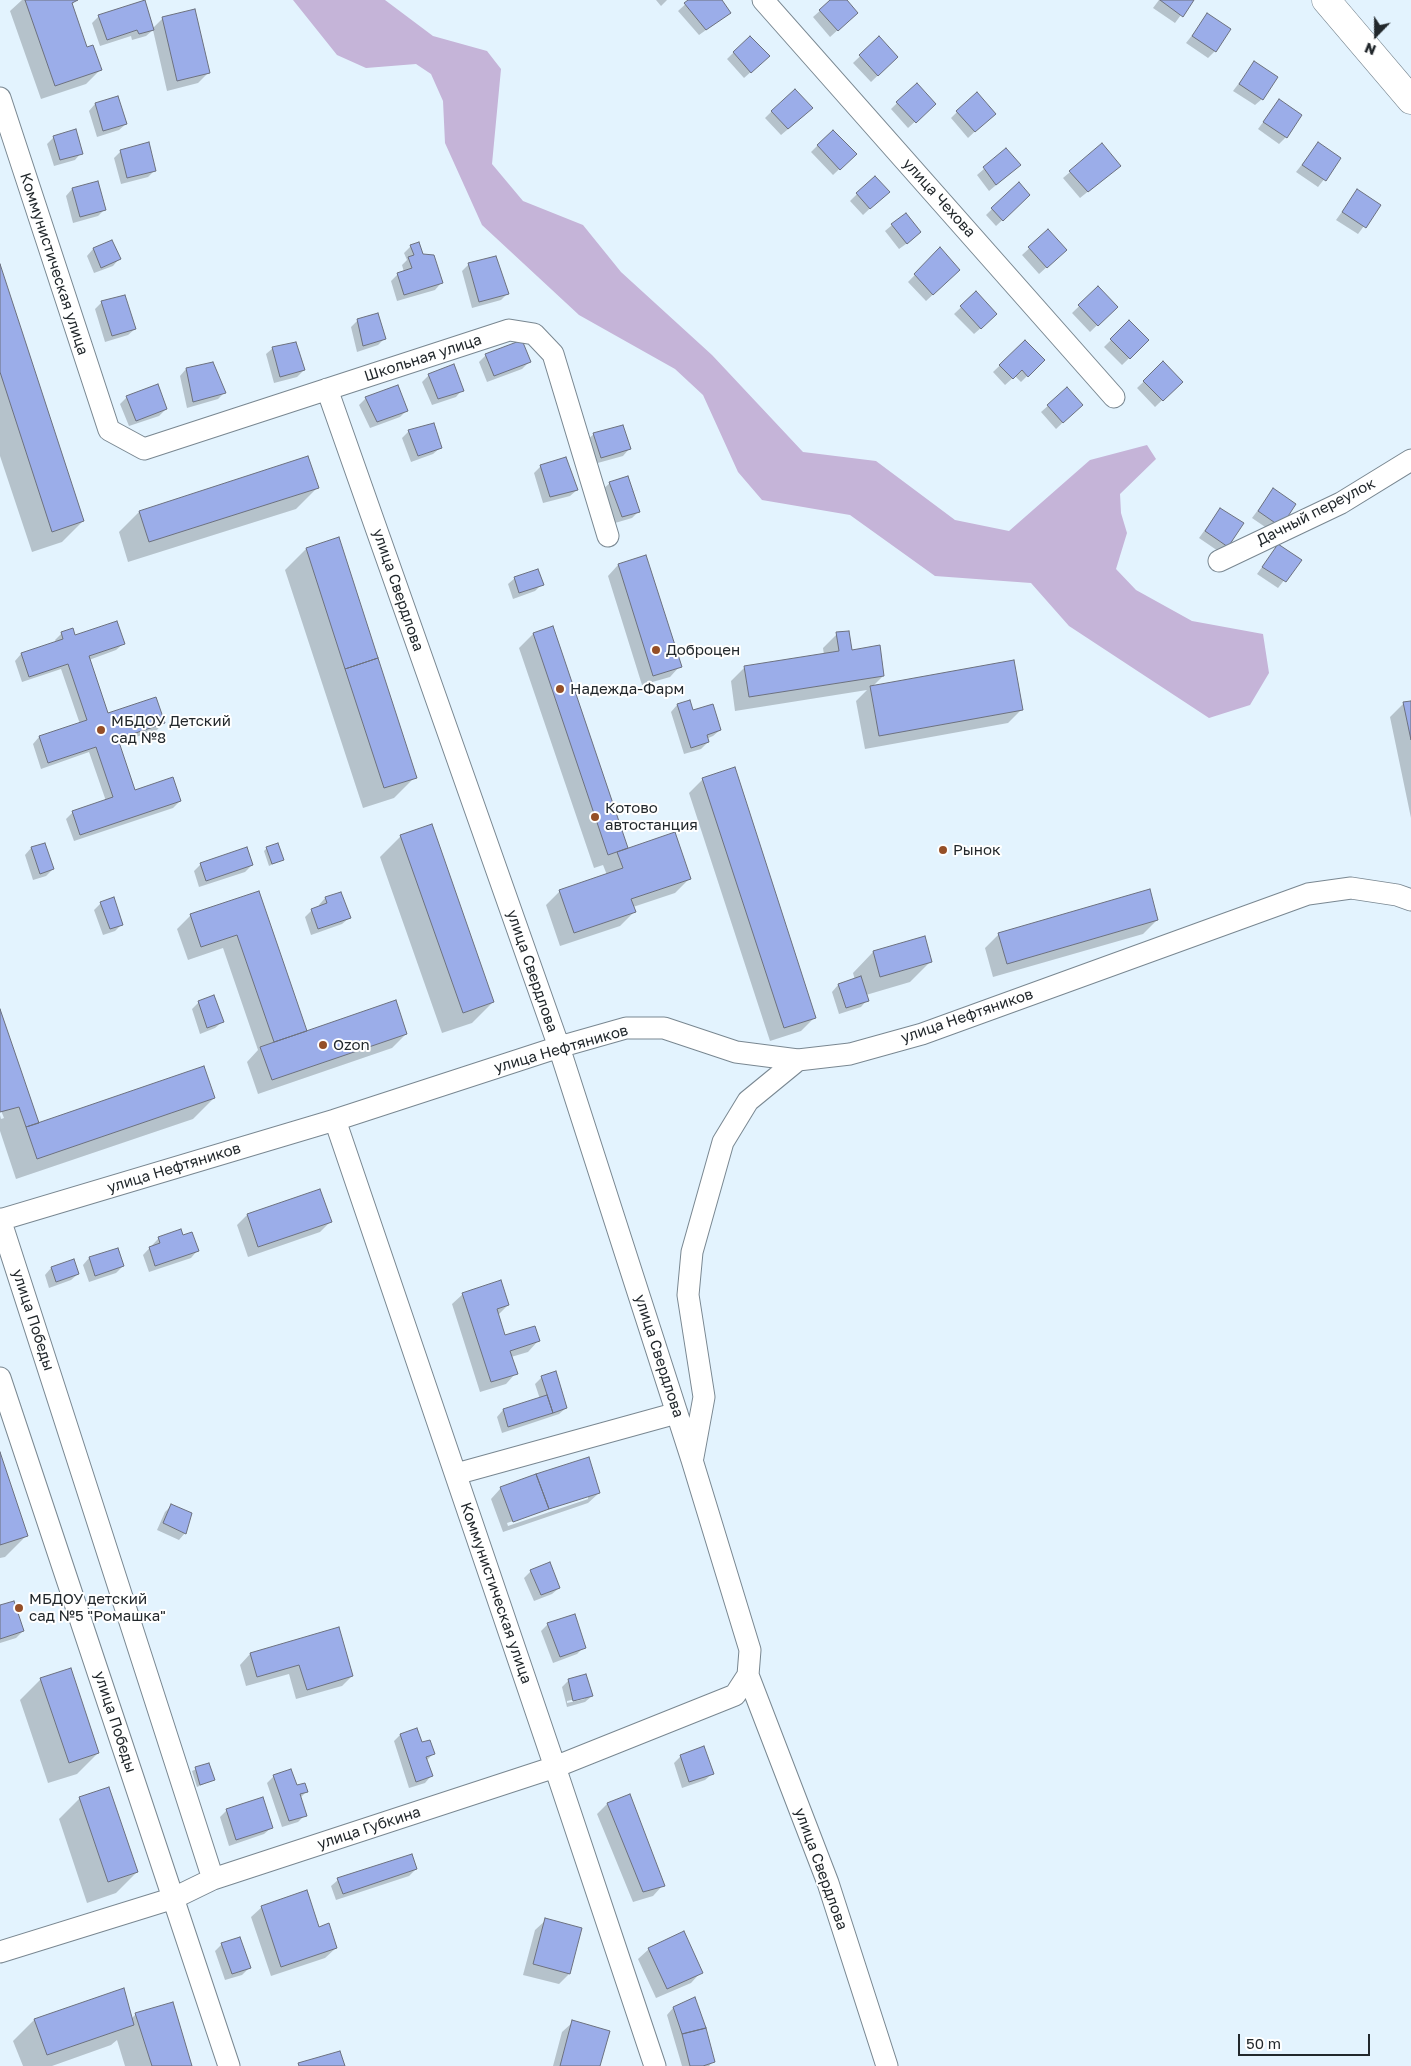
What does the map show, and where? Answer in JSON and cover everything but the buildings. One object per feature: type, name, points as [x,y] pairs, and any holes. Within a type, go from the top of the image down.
[{"type":"main road","points":[[1326,0],[1411,100]]},
{"type":"street","name":"улица Чехова","points":[[763,0],[1114,397]]},
{"type":"street","name":"Коммунистическая улица","points":[[0,98],[109,430]]},
{"type":"street","name":"Школьная улица","points":[[109,430],[144,449],[509,330],[534,334],[553,354],[608,536]]},
{"type":"street","name":"улица Свердлова","points":[[327,388],[559,1046],[692,1460],[750,1650],[748,1675],[828,1883],[887,2066]]},
{"type":"street","name":"Дачный переулок","points":[[1219,561],[1341,503],[1411,460]]},
{"type":"street","name":"улица Нефтяников","points":[[0,1219],[335,1120],[559,1046],[626,1028],[664,1028],[736,1052],[798,1060],[850,1054],[922,1034],[1308,894],[1351,888],[1397,895],[1411,900]]},
{"type":"street","points":[[692,1460],[704,1397],[688,1295],[692,1252],[723,1142],[748,1101],[798,1060]]},
{"type":"street","name":"Коммунистическая улица","points":[[335,1120],[655,2066]]},
{"type":"street","name":"улица Победы","points":[[0,1219],[213,1879]]},
{"type":"street","name":"улица Победы","points":[[0,1378],[230,2066]]},
{"type":"street","points":[[456,1474],[677,1413]]},
{"type":"street","name":"улица Свердлова","points":[[735,1695],[748,1675]]},
{"type":"street","name":"улица Губкина","points":[[0,1952],[174,1898],[213,1879],[555,1767],[735,1695]]},
{"type":"shaded area","points":[[293,0],[385,0],[433,36],[487,51],[501,69],[492,164],[523,201],[583,225],[621,272],[712,355],[803,452],[876,461],[955,520],[1009,531],[1090,460],[1147,445],[1156,459],[1120,494],[1121,513],[1127,533],[1116,569],[1136,590],[1192,621],[1263,634],[1269,673],[1250,705],[1209,718],[1069,626],[1031,583],[935,576],[850,515],[762,500],[738,472],[703,395],[675,369],[579,315],[482,225],[445,143],[443,101],[431,74],[416,64],[366,68],[337,55]]},
{"type":"place","name":"Доброцен","points":[[656,650]]},
{"type":"place","name":"Надежда-Фарм","points":[[560,689]]},
{"type":"place","name":"МБДОУ Детский сад №8","points":[[101,730]]},
{"type":"place","name":"Котово автостанция","points":[[595,817]]},
{"type":"place","name":"Рынок","points":[[943,850]]},
{"type":"place","name":"Ozon","points":[[323,1045]]},
{"type":"place","name":"МБДОУ детский сад №5 \"Ромашка\"","points":[[19,1608]]}]
